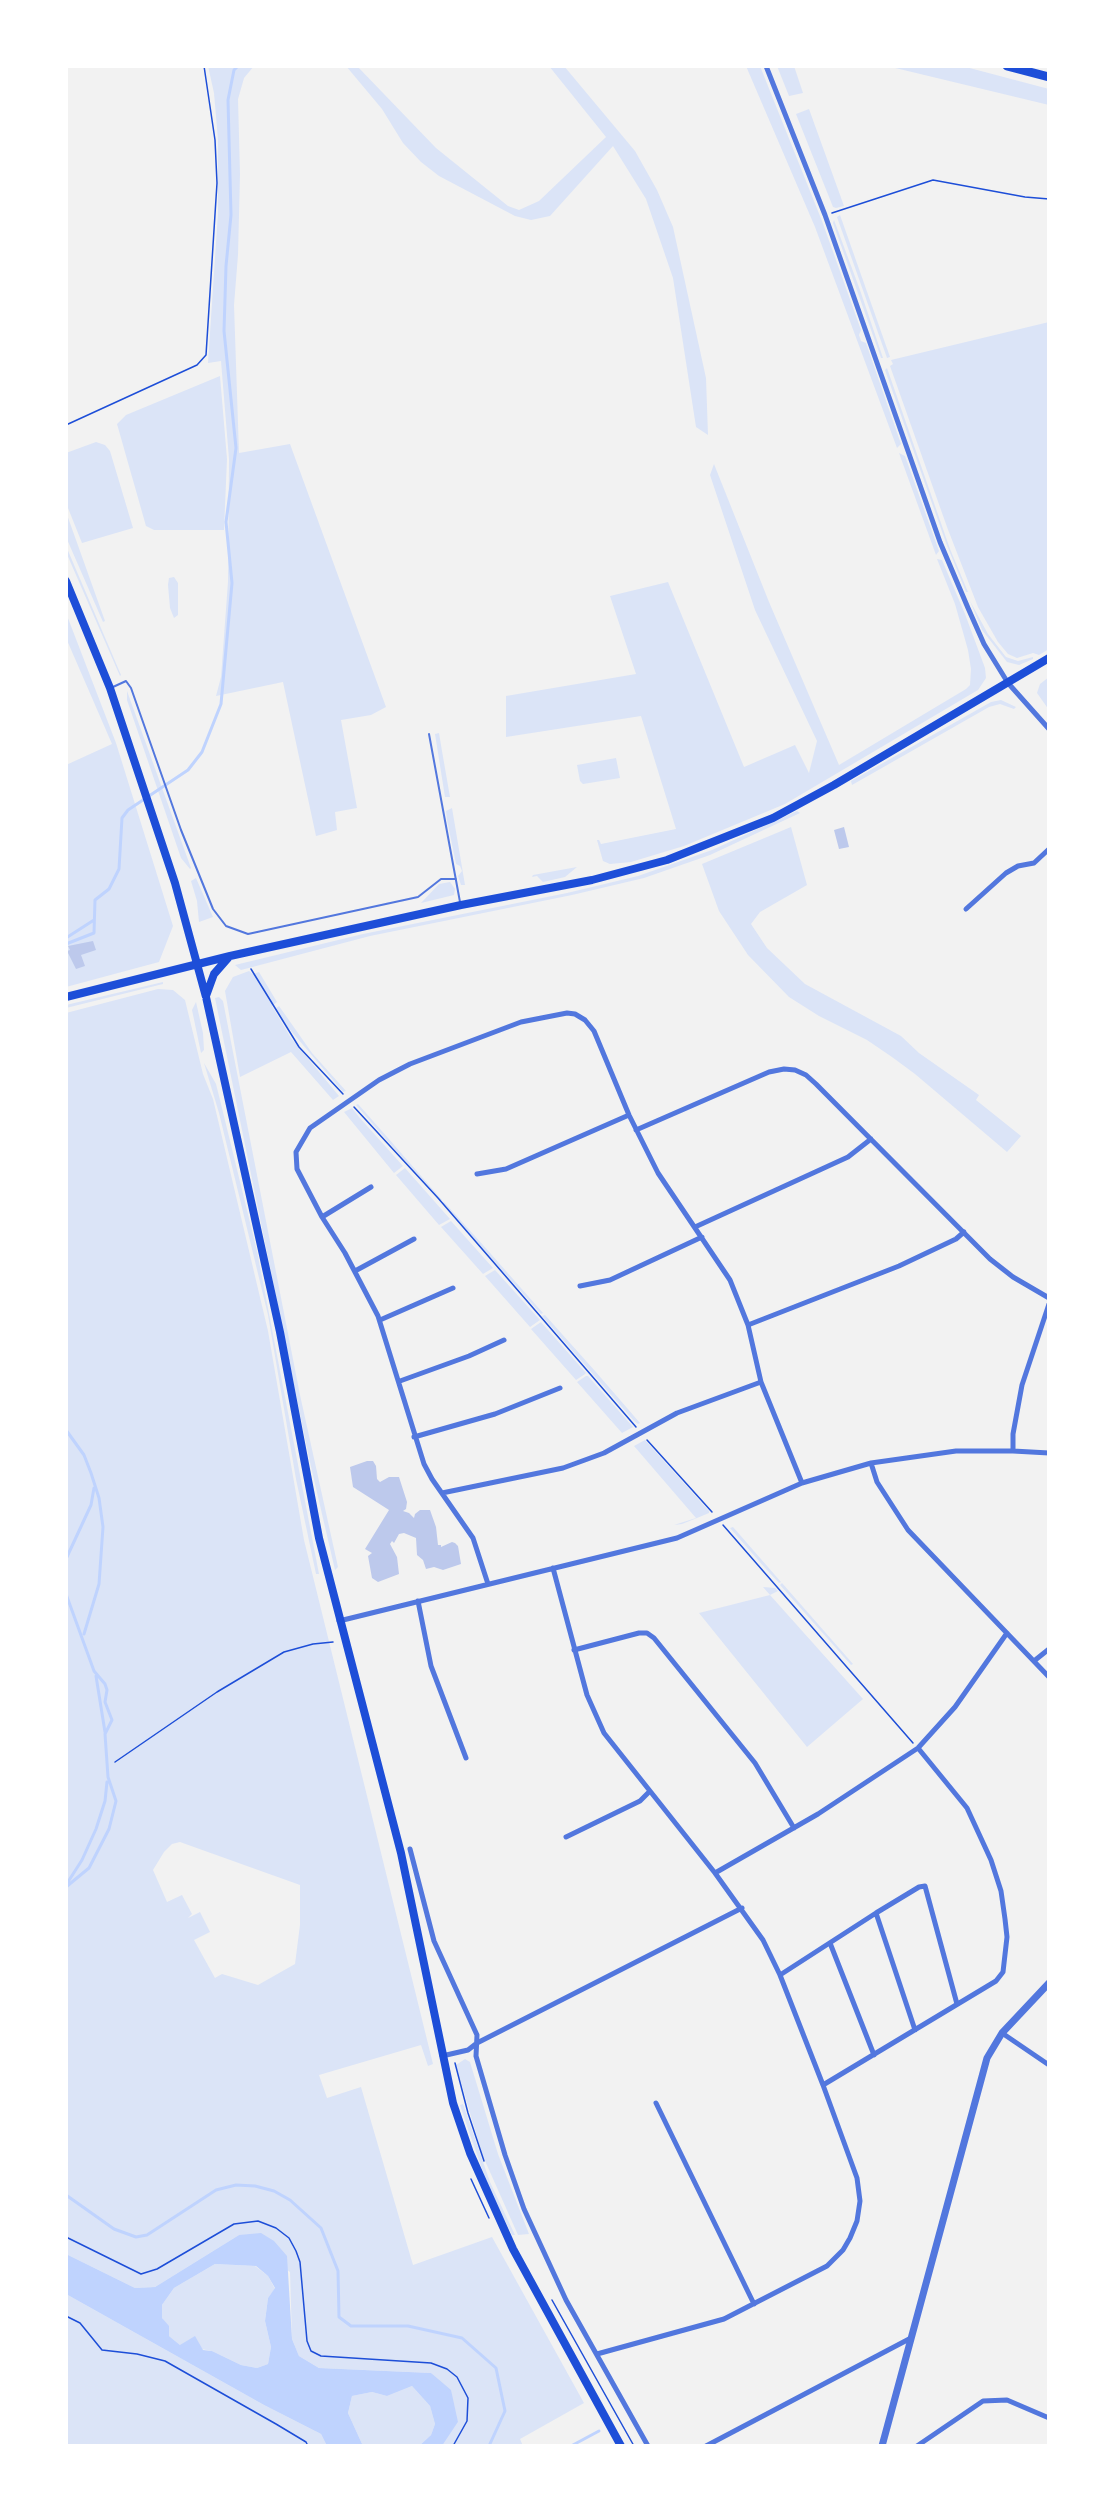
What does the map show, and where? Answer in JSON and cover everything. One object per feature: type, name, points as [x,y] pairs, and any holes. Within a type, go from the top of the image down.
[{"type":"highway","points":[[1007,66],[1049,76]]},
{"type":"main road","points":[[66,580],[110,688],[175,883],[206,998],[280,1332],[306,1478],[339,1621],[401,1853],[453,2103],[491,2203],[513,2249],[621,2446]]},
{"type":"main road","points":[[66,997],[231,956],[461,905],[581,883],[667,860],[763,822],[834,785],[1049,658]]},
{"type":"main road","points":[[206,998],[214,974],[231,956]]},
{"type":"street","points":[[766,66],[825,215],[940,542],[984,644],[1008,683],[1049,729]]},
{"type":"street","points":[[966,909],[1006,873],[1018,866],[1034,863],[1049,849]]},
{"type":"street","points":[[488,1584],[473,1538],[424,1464],[380,1320],[355,1270],[322,1217],[297,1169],[296,1152],[310,1128],[379,1080],[410,1064],[481,1035],[521,1022],[567,1013],[575,1014],[585,1020],[594,1031],[629,1115],[658,1173],[730,1280],[748,1325],[761,1382],[802,1483]]},
{"type":"street","points":[[636,1130],[769,1072],[784,1069],[795,1070],[806,1075],[990,1259],[1013,1277],[1049,1298]]},
{"type":"street","points":[[477,1174],[506,1169],[629,1115]]},
{"type":"street","points":[[695,1227],[848,1157],[871,1139]]},
{"type":"street","points":[[322,1217],[372,1187]]},
{"type":"street","points":[[748,1325],[900,1266],[956,1239],[964,1232]]},
{"type":"street","points":[[580,1286],[610,1280],[702,1237]]},
{"type":"street","points":[[355,1270],[414,1239]]},
{"type":"street","points":[[380,1320],[453,1288]]},
{"type":"street","points":[[1013,1451],[1013,1434],[1022,1385],[1049,1304]]},
{"type":"street","points":[[400,1382],[504,1340]]},
{"type":"street","points":[[442,1493],[563,1468],[604,1453],[640,1432],[704,1402],[761,1382]]},
{"type":"street","points":[[414,1437],[495,1414],[561,1388]]},
{"type":"street","points":[[339,1621],[677,1538],[802,1483],[871,1462],[956,1451],[1013,1451],[1049,1454]]},
{"type":"street","points":[[871,1462],[877,1482],[908,1530],[1049,1677]]},
{"type":"street","points":[[553,1568],[587,1695],[604,1733],[742,1908],[763,1940],[780,1975],[823,2085],[857,2178],[860,2200],[857,2221],[843,2250],[827,2266],[724,2319],[597,2354]]},
{"type":"street","points":[[418,1601],[431,1666],[466,1758]]},
{"type":"street","points":[[574,1650],[639,1633],[647,1633],[654,1638],[755,1762],[794,1828]]},
{"type":"street","points":[[715,1873],[794,1828],[918,1748],[956,1707],[1006,1634]]},
{"type":"street","points":[[1034,1661],[1049,1649]]},
{"type":"street","points":[[823,2085],[996,1981],[1003,1972],[1007,1937],[1001,1891],[991,1860],[967,1808],[918,1748]]},
{"type":"street","points":[[566,1837],[640,1801],[649,1792]]},
{"type":"street","points":[[410,1849],[434,1941],[477,2035],[476,2056],[505,2156],[524,2209],[566,2300],[648,2446]]},
{"type":"street","points":[[780,1975],[876,1913],[919,1887],[925,1886],[957,2004]]},
{"type":"street","points":[[442,2056],[468,2050],[477,2043],[742,1908]]},
{"type":"street","points":[[876,1913],[915,2030]]},
{"type":"street","points":[[830,1943],[874,2055]]},
{"type":"street","points":[[882,2446],[987,2058],[1002,2033],[1049,1983]]},
{"type":"street","points":[[1002,2033],[1049,2065]]},
{"type":"street","points":[[656,2103],[754,2304]]},
{"type":"street","points":[[706,2446],[911,2337]]},
{"type":"street","points":[[917,2446],[983,2401],[1007,2400],[1049,2418]]},
{"type":"lane","points":[[110,688],[126,681],[131,688],[213,909],[226,926],[248,934],[418,897],[441,879],[456,879]]},
{"type":"lane","points":[[429,734],[461,905]]},
{"type":"path","points":[[66,425],[197,365],[206,356],[217,183],[212,117],[204,66]]},
{"type":"path","points":[[825,215],[933,180],[1025,197],[1049,199]]},
{"type":"path","points":[[251,969],[299,1047],[438,1198],[918,1748]]},
{"type":"path","points":[[115,1762],[217,1692],[284,1652],[313,1644],[333,1642]]},
{"type":"path","points":[[452,2053],[468,2113],[485,2162]]},
{"type":"path","points":[[66,2237],[141,2274],[158,2269],[234,2224],[258,2221],[276,2228],[289,2238],[298,2256],[302,2274],[307,2341],[311,2352],[321,2356],[431,2363],[447,2369],[457,2377],[468,2398],[467,2421],[453,2446]]},
{"type":"path","points":[[552,2300],[634,2446]]},
{"type":"path","points":[[66,2316],[80,2323],[102,2350],[137,2354],[165,2361],[276,2424],[306,2442],[308,2446]]},
{"type":"shaded area","points":[[208,66],[254,66],[244,78],[238,99],[240,174],[234,305],[239,453],[290,444],[386,707],[371,715],[341,720],[357,808],[335,812],[337,830],[316,836],[283,682],[216,696],[221,677],[228,582],[229,459],[221,361],[208,363],[218,213],[218,140],[214,93]]},
{"type":"shaded area","points":[[346,66],[357,66],[436,148],[508,206],[519,210],[539,201],[606,137],[549,66],[564,66],[635,151],[657,190],[673,227],[706,378],[708,435],[696,427],[673,278],[646,199],[613,146],[550,216],[531,220],[515,216],[439,176],[421,162],[403,143],[382,109]]},
{"type":"shaded area","points":[[746,66],[760,66],[822,221],[861,330],[859,335],[861,341],[866,343],[901,444],[897,448],[815,227]]},
{"type":"shaded area","points":[[777,66],[794,66],[803,93],[789,96]]},
{"type":"shaded area","points":[[887,66],[962,66],[1049,89],[1049,105]]},
{"type":"shaded area","points":[[809,109],[844,206],[833,207],[796,114]]},
{"type":"shaded area","points":[[840,215],[890,357],[887,358],[837,217]]},
{"type":"shaded area","points":[[834,220],[883,358],[881,358],[833,223]]},
{"type":"shaded area","points":[[1049,322],[1049,649],[1039,655],[1033,653],[1017,658],[1008,654],[998,642],[978,607],[890,366],[893,364],[891,360]]},
{"type":"shaded area","points":[[887,368],[950,549],[968,592],[966,592],[946,543],[885,370]]},
{"type":"shaded area","points":[[220,376],[227,459],[224,530],[154,530],[146,526],[117,424],[126,415]]},
{"type":"shaded area","points":[[96,442],[105,445],[110,451],[133,528],[82,543],[66,503],[66,453]]},
{"type":"shaded area","points":[[899,453],[905,456],[939,551],[936,555]]},
{"type":"shaded area","points":[[714,464],[769,602],[839,765],[970,685],[971,669],[968,650],[955,604],[937,559],[942,560],[965,614],[985,668],[986,678],[978,690],[785,804],[684,846],[631,862],[610,864],[603,861],[597,840],[601,844],[676,829],[641,716],[506,737],[506,696],[636,674],[610,596],[668,582],[744,767],[795,745],[809,773],[817,741],[755,610],[710,475]]},
{"type":"shaded area","points":[[66,512],[105,621],[103,622],[66,537]]},
{"type":"shaded area","points":[[66,546],[121,675],[120,676],[66,552]]},
{"type":"shaded area","points":[[174,577],[178,583],[178,615],[174,618],[170,608],[168,585],[169,578]]},
{"type":"shaded area","points":[[970,601],[988,634],[1006,657],[1018,661],[1033,657],[1033,659],[1019,665],[1007,662],[982,630]]},
{"type":"shaded area","points":[[66,613],[116,743],[173,926],[159,962],[66,987],[66,765],[112,744],[66,638]]},
{"type":"shaded area","points":[[1049,677],[1049,710],[1037,693],[1040,684]]},
{"type":"shaded area","points":[[127,691],[190,869],[181,858],[127,700]]},
{"type":"shaded area","points":[[1001,700],[1016,707],[1014,709],[1000,704],[989,707],[852,785],[851,781],[991,702]]},
{"type":"shaded area","points":[[439,733],[450,797],[445,797],[435,734]]},
{"type":"shaded area","points":[[616,758],[620,778],[583,784],[580,781],[577,765]]},
{"type":"shaded area","points":[[452,808],[465,885],[461,885],[458,876],[462,871],[456,864],[447,820],[446,811]]},
{"type":"shaded area","points":[[797,811],[800,813],[710,855],[644,878],[370,936],[241,970],[235,965],[363,934],[567,893],[638,876],[712,850]]},
{"type":"shaded area","points":[[791,827],[807,885],[760,912],[751,924],[767,948],[805,984],[901,1036],[919,1053],[979,1095],[976,1100],[1021,1136],[1007,1152],[892,1057],[867,1040],[819,1016],[789,997],[748,955],[719,911],[702,864]]},
{"type":"shaded area","points":[[577,867],[565,877],[543,882],[537,876],[532,877],[533,875]]},
{"type":"shaded area","points":[[196,878],[213,917],[199,922],[197,901],[191,881]]},
{"type":"shaded area","points":[[450,882],[455,889],[454,895],[421,903],[439,884]]},
{"type":"shaded area","points":[[249,971],[253,974],[259,972],[277,1002],[272,1006],[291,1038],[339,1096],[333,1100],[291,1052],[240,1077],[225,991],[233,977]]},
{"type":"shaded area","points":[[163,982],[163,984],[66,1008],[66,1005]]},
{"type":"shaded area","points":[[158,989],[173,990],[185,1000],[203,1074],[213,1099],[268,1331],[304,1540],[433,2064],[428,2066],[421,2045],[319,2075],[327,2098],[361,2087],[413,2265],[492,2237],[584,2403],[520,2439],[523,2446],[442,2446],[458,2422],[431,2373],[319,2368],[299,2356],[292,2339],[290,2272],[239,2235],[155,2287],[135,2288],[66,2254],[66,1013]],"holes":[[[180,1842],[300,1885],[300,1925],[295,1964],[258,1985],[222,1974],[215,1978],[194,1940],[210,1932],[200,1912],[188,1918],[192,1914],[182,1895],[167,1902],[153,1870],[164,1852],[172,1844]]]},
{"type":"shaded area","points":[[219,997],[223,1001],[300,1395],[338,1567],[335,1570],[309,1458],[215,998]]},
{"type":"shaded area","points":[[196,1002],[203,1033],[204,1050],[201,1053],[192,1010]]},
{"type":"shaded area","points":[[279,1006],[312,1053],[346,1091],[343,1092],[286,1025],[275,1009]]},
{"type":"shaded area","points":[[204,1063],[216,1084],[257,1251],[319,1574],[316,1574],[296,1479],[268,1315],[219,1113]]},
{"type":"shaded area","points":[[358,1104],[442,1200],[440,1201],[356,1105]]},
{"type":"shaded area","points":[[352,1108],[403,1166],[394,1173],[344,1112]]},
{"type":"shaded area","points":[[405,1168],[450,1219],[439,1225],[396,1175]]},
{"type":"shaded area","points":[[444,1202],[543,1313],[541,1314],[442,1203]]},
{"type":"shaded area","points":[[451,1221],[493,1268],[483,1274],[441,1227]]},
{"type":"shaded area","points":[[495,1270],[540,1320],[530,1327],[485,1276]]},
{"type":"shaded area","points":[[545,1315],[640,1423],[634,1421],[542,1316]]},
{"type":"shaded area","points":[[541,1322],[585,1374],[576,1380],[531,1329]]},
{"type":"shaded area","points":[[586,1376],[633,1427],[622,1433],[577,1382]]},
{"type":"shaded area","points":[[645,1440],[709,1513],[682,1524],[674,1525],[696,1518],[634,1446]]},
{"type":"shaded area","points":[[733,1527],[781,1582],[779,1583],[730,1528]]},
{"type":"shaded area","points":[[782,1583],[853,1664],[851,1665],[780,1585]]},
{"type":"shaded area","points":[[763,1587],[775,1588],[778,1591],[770,1595]]},
{"type":"shaded area","points":[[770,1595],[863,1699],[807,1747],[699,1613]]},
{"type":"shaded area","points":[[465,2059],[470,2062],[498,2154],[529,2234],[518,2235],[482,2154],[456,2065]]},
{"type":"shaded area","points":[[463,2104],[490,2182],[515,2235],[512,2235],[489,2188],[460,2105]]},
{"type":"shaded area","points":[[215,2264],[255,2266],[268,2276],[275,2289],[268,2298],[265,2321],[271,2347],[268,2364],[257,2368],[241,2365],[212,2351],[180,2345],[169,2336],[162,2318],[162,2305],[174,2288]]},
{"type":"shaded area","points":[[66,2294],[264,2405],[321,2434],[327,2446],[66,2446]]},
{"type":"shaded area","points":[[412,2386],[430,2406],[435,2424],[431,2435],[419,2446],[363,2446],[348,2413],[352,2396],[372,2392],[387,2396]]},
{"type":"water","points":[[261,2233],[274,2241],[287,2256],[292,2339],[299,2356],[319,2368],[431,2373],[451,2390],[458,2422],[442,2446],[419,2446],[431,2435],[435,2424],[430,2406],[412,2386],[387,2396],[372,2392],[352,2396],[348,2413],[363,2446],[327,2446],[321,2434],[264,2405],[66,2294],[66,2254],[135,2288],[155,2287],[239,2235]],"holes":[[[215,2264],[256,2266],[268,2276],[275,2288],[268,2298],[265,2321],[271,2347],[268,2364],[257,2368],[241,2365],[212,2351],[203,2350],[195,2336],[180,2345],[169,2336],[169,2326],[162,2318],[162,2305],[174,2288]]]},
{"type":"building","points":[[844,827],[849,847],[839,849],[834,830]]},
{"type":"building","points":[[93,941],[96,950],[81,955],[85,966],[76,969],[67,951],[70,950],[68,946]]},
{"type":"building","points":[[373,1461],[376,1466],[377,1479],[380,1482],[389,1477],[399,1477],[407,1502],[406,1509],[403,1511],[414,1518],[420,1510],[430,1510],[436,1527],[438,1545],[441,1547],[455,1543],[458,1546],[461,1564],[443,1570],[434,1567],[426,1569],[423,1560],[417,1555],[416,1538],[404,1533],[399,1534],[394,1543],[392,1541],[390,1544],[397,1557],[399,1574],[378,1582],[372,1578],[368,1556],[372,1553],[365,1549],[389,1510],[353,1487],[350,1467]]},
{"type":"waterway","points":[[66,944],[94,933],[95,900],[109,889],[119,869],[122,818],[128,810],[188,770],[202,752],[221,704],[232,583],[226,522],[236,448],[224,331],[226,266],[231,215],[228,100],[234,70],[238,66]]},
{"type":"waterway","points":[[66,938],[94,920]]},
{"type":"waterway","points":[[66,1430],[84,1455],[91,1473],[99,1498],[103,1527],[99,1584],[84,1634]]},
{"type":"waterway","points":[[66,1559],[91,1505],[94,1488]]},
{"type":"waterway","points":[[66,1594],[94,1671],[107,1690],[105,1702],[112,1720],[105,1734],[108,1777],[116,1801],[109,1829],[89,1868],[66,1887]]},
{"type":"waterway","points":[[96,1676],[105,1732]]},
{"type":"waterway","points":[[66,1885],[82,1860],[96,1829],[105,1801],[107,1782]]},
{"type":"waterway","points":[[66,2195],[114,2229],[136,2237],[147,2235],[216,2190],[236,2185],[255,2186],[274,2191],[290,2200],[321,2228],[338,2271],[339,2317],[351,2326],[408,2326],[462,2338],[496,2368],[505,2411],[489,2446]]},
{"type":"waterway","points":[[571,2446],[599,2431]]}]
